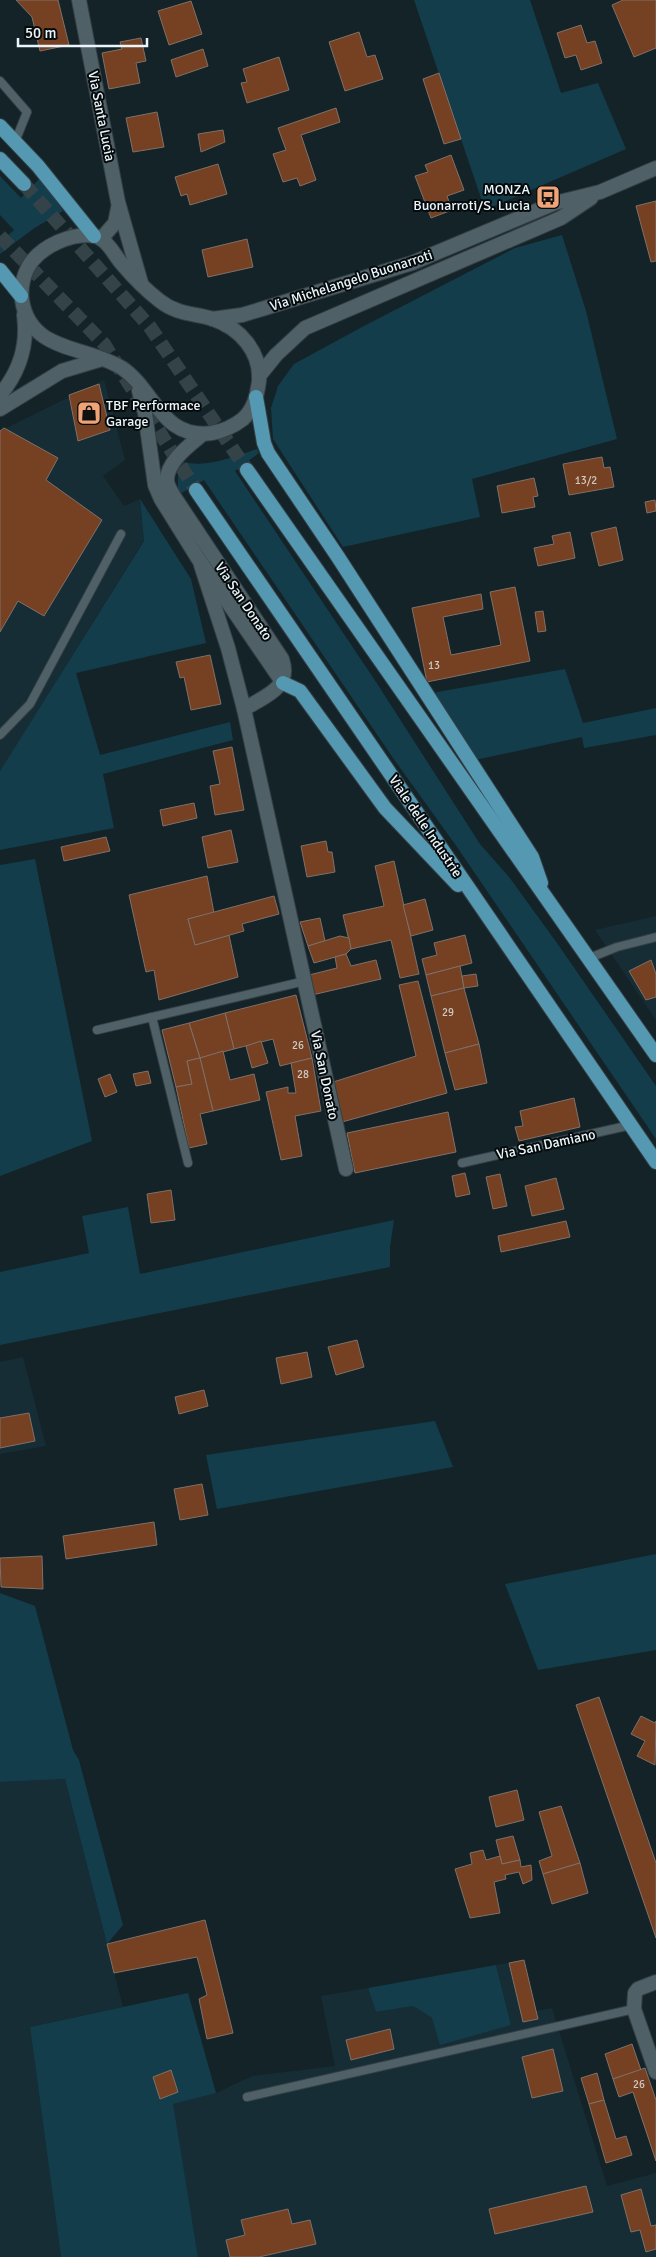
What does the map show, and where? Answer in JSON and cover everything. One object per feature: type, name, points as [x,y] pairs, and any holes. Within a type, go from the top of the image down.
[{"type":"main road","points":[[0,126],[38,166],[97,237]]},
{"type":"main road","points":[[0,159],[24,184]]},
{"type":"main road","points":[[0,270],[21,296]]},
{"type":"main road","points":[[256,397],[264,443],[268,453],[338,557],[532,857],[548,902]]},
{"type":"main road","points":[[247,470],[587,959],[656,1055]]},
{"type":"main road","name":"Viale delle Industrie","points":[[196,490],[656,1162]]},
{"type":"main road","points":[[283,683],[300,692],[385,808],[488,916]]},
{"type":"street","name":"Via Santa Lucia","points":[[79,0],[118,202],[141,283]]},
{"type":"street","name":"Via Michelangelo Buonarroti","points":[[211,319],[250,312],[412,263],[555,203],[600,192],[656,168]]},
{"type":"street","name":"Via Michelangelo Buonarroti","points":[[259,376],[276,355],[305,328],[561,218],[600,192]]},
{"type":"street","name":"Via Santa Lucia","points":[[97,237],[115,223],[118,202]]},
{"type":"street","points":[[0,395],[20,366],[25,337],[21,296],[26,272],[41,252],[67,239],[84,235],[97,237],[141,283],[169,307],[192,316],[211,319],[240,334],[248,343],[254,355],[259,376],[256,397],[247,413],[231,427],[203,434],[180,429],[157,410],[137,381],[120,367],[50,342],[32,326],[24,312]]},
{"type":"street","points":[[0,409],[62,371],[102,359]]},
{"type":"street","points":[[137,381],[145,413],[155,485],[169,513],[199,560],[283,683],[244,709]]},
{"type":"street","name":"Via San Donato","points":[[203,434],[189,446],[170,468],[167,482],[173,495],[282,659],[286,676],[283,683]]},
{"type":"street","name":"Via San Donato","points":[[199,560],[228,648],[244,709],[346,1169]]},
{"type":"street","points":[[656,1982],[638,1989],[635,1993],[634,2009],[656,2072]]},
{"type":"lane","points":[[0,81],[27,112],[15,142]]},
{"type":"lane","points":[[0,735],[30,704],[121,534]]},
{"type":"lane","points":[[587,959],[617,947],[656,937]]},
{"type":"lane","points":[[97,1030],[304,981]]},
{"type":"lane","points":[[152,1017],[188,1163]]},
{"type":"lane","name":"Via San Damiano","points":[[462,1163],[631,1125]]},
{"type":"lane","points":[[247,2097],[634,2009]]},
{"type":"shaded area","points":[[414,0],[530,0],[561,93],[598,83],[626,149],[485,210]]},
{"type":"shaded area","points":[[0,176],[21,198],[42,176],[63,211],[33,229],[0,254],[0,242],[14,230],[0,215]]},
{"type":"shaded area","points":[[562,235],[586,311],[617,439],[472,479],[480,517],[343,547],[273,439],[271,408],[278,386],[294,364],[362,327],[515,248]]},
{"type":"shaded area","points":[[104,380],[125,460],[103,476],[124,506],[140,499],[144,540],[0,771],[0,431]]},
{"type":"shaded area","points":[[257,449],[259,453],[235,471],[378,685],[480,844],[509,877],[557,943],[656,1086],[656,1139],[204,480],[178,495],[178,474],[183,462],[211,463]]},
{"type":"shaded area","points":[[140,499],[191,579],[206,643],[76,673],[100,755],[230,722],[233,740],[103,774],[114,828],[0,850],[0,771],[144,541]]},
{"type":"shaded area","points":[[565,669],[583,723],[656,708],[656,735],[584,748],[582,737],[475,760],[432,693]]},
{"type":"shaded area","points":[[35,859],[92,1141],[0,1176],[0,865]]},
{"type":"shaded area","points":[[656,916],[656,1020],[595,930]]},
{"type":"shaded area","points":[[128,1207],[140,1274],[394,1220],[390,1247],[390,1267],[0,1345],[0,1272],[89,1253],[82,1216]]},
{"type":"shaded area","points":[[23,1357],[46,1446],[0,1454],[0,1362]]},
{"type":"shaded area","points":[[435,1421],[453,1467],[217,1509],[206,1455]]},
{"type":"shaded area","points":[[656,1554],[656,1650],[538,1670],[505,1584]]},
{"type":"shaded area","points":[[0,1593],[35,1606],[73,1750],[79,1760],[123,1925],[107,1944],[65,1779],[0,1782]]},
{"type":"shaded area","points":[[65,1779],[123,2007],[30,2027],[61,2257],[0,2257],[0,1782]]},
{"type":"shaded area","points":[[524,1960],[536,2011],[552,2008],[607,2186],[656,2173],[656,2257],[198,2257],[172,2104],[216,2093],[252,2076],[335,2066],[321,1996],[368,1988],[376,2012],[413,2006],[432,2018],[511,2025],[496,1965]]},
{"type":"shaded area","points":[[496,1965],[511,2025],[440,2045],[432,2018],[413,2006],[376,2012],[368,1988]]},
{"type":"shaded area","points":[[188,1993],[216,2093],[173,2104],[198,2257],[61,2257],[30,2027]]},
{"type":"building","points":[[16,0],[58,0],[69,45],[40,51],[32,17]]},
{"type":"building","points":[[623,0],[656,0],[656,48],[634,57],[612,5]]},
{"type":"building","points":[[191,1],[202,34],[169,45],[158,11]]},
{"type":"building","points":[[581,25],[587,43],[595,41],[602,63],[581,70],[576,55],[565,58],[557,33]]},
{"type":"building","points":[[359,32],[367,57],[375,55],[383,79],[345,91],[329,42]]},
{"type":"building","points":[[141,38],[146,61],[136,63],[140,83],[109,89],[102,53],[122,49],[120,42]]},
{"type":"building","points":[[203,49],[208,66],[176,77],[171,60]]},
{"type":"building","points":[[279,57],[289,90],[247,103],[241,83],[247,82],[243,69]]},
{"type":"building","points":[[439,73],[461,139],[444,144],[423,79]]},
{"type":"building","points":[[336,108],[340,122],[301,135],[316,180],[300,186],[297,178],[283,182],[273,154],[286,150],[278,128]]},
{"type":"building","points":[[157,112],[164,147],[133,152],[126,118]]},
{"type":"building","points":[[223,130],[225,142],[201,152],[198,134]]},
{"type":"building","points":[[451,155],[464,190],[447,196],[452,210],[431,218],[415,176],[428,172],[425,165]]},
{"type":"building","points":[[218,164],[227,194],[190,205],[187,194],[181,196],[175,177]]},
{"type":"building","points":[[656,201],[656,261],[651,262],[636,206]]},
{"type":"building","points":[[247,239],[253,267],[208,277],[202,250]]},
{"type":"building","name":"TBF Performace Garage","points":[[99,384],[110,430],[78,441],[69,395]]},
{"type":"building","points":[[4,428],[58,458],[46,480],[102,520],[44,616],[18,601],[0,632],[0,431]]},
{"type":"building","points":[[602,457],[604,468],[610,467],[614,487],[569,495],[563,464]]},
{"type":"building","points":[[534,478],[538,496],[533,497],[535,507],[502,513],[497,486]]},
{"type":"building","points":[[655,500],[656,511],[647,513],[645,502]]},
{"type":"building","points":[[616,527],[623,560],[599,566],[591,533]]},
{"type":"building","points":[[570,532],[575,558],[538,566],[534,548],[554,544],[552,536]]},
{"type":"building","points":[[515,587],[530,661],[427,682],[412,608],[481,594],[483,609],[443,617],[451,655],[501,645],[490,592]]},
{"type":"building","points":[[543,611],[546,631],[538,632],[535,612]]},
{"type":"building","points":[[210,655],[221,704],[191,710],[184,677],[180,678],[176,662]]},
{"type":"building","points":[[232,747],[244,810],[215,815],[210,786],[220,784],[213,751]]},
{"type":"building","points":[[194,803],[197,818],[163,826],[160,810]]},
{"type":"building","points":[[231,830],[238,862],[208,868],[202,837]]},
{"type":"building","points":[[106,837],[110,851],[64,861],[61,847]]},
{"type":"building","points":[[326,841],[328,852],[332,852],[335,872],[307,877],[301,846]]},
{"type":"building","points":[[394,861],[419,974],[400,978],[391,940],[351,949],[343,915],[384,906],[375,866]]},
{"type":"building","points":[[207,876],[214,913],[188,919],[195,945],[229,935],[238,977],[159,1000],[154,970],[146,972],[129,895]]},
{"type":"building","points":[[274,896],[279,914],[242,924],[244,931],[195,945],[188,919]]},
{"type":"building","points":[[425,899],[433,930],[411,936],[403,905]]},
{"type":"building","points":[[320,918],[325,941],[308,946],[300,922]]},
{"type":"building","points":[[465,935],[472,963],[426,975],[422,959],[437,955],[434,943]]},
{"type":"building","points":[[340,936],[349,938],[351,949],[346,954],[314,963],[308,946]]},
{"type":"building","points":[[346,954],[351,966],[376,960],[381,979],[312,995],[309,975],[337,968],[335,957]]},
{"type":"building","points":[[651,960],[656,974],[656,997],[646,1000],[629,971]]},
{"type":"building","points":[[460,966],[464,988],[431,996],[426,975]]},
{"type":"building","points":[[476,974],[478,986],[464,988],[462,976]]},
{"type":"building","points":[[418,981],[447,1093],[342,1122],[330,1083],[416,1056],[399,985]]},
{"type":"building","points":[[464,988],[479,1044],[445,1053],[431,996]]},
{"type":"building","points":[[296,995],[312,1058],[280,1066],[273,1039],[234,1049],[225,1013]]},
{"type":"building","points":[[225,1013],[234,1049],[200,1058],[189,1023]]},
{"type":"building","points":[[189,1023],[200,1058],[187,1061],[192,1084],[176,1087],[162,1030]]},
{"type":"building","points":[[261,1041],[268,1063],[252,1068],[246,1046]]},
{"type":"building","points":[[479,1044],[487,1083],[455,1090],[445,1053]]},
{"type":"building","points":[[223,1051],[230,1080],[254,1074],[260,1100],[213,1111],[200,1058]]},
{"type":"building","points":[[200,1058],[213,1111],[200,1114],[207,1144],[189,1148],[176,1087],[192,1084],[187,1061]]},
{"type":"building","points":[[312,1058],[321,1111],[295,1116],[302,1156],[281,1160],[266,1092],[288,1087],[288,1093],[296,1093],[291,1063]]},
{"type":"building","points":[[148,1071],[151,1083],[136,1086],[133,1074]]},
{"type":"building","points":[[110,1074],[117,1092],[105,1097],[98,1079]]},
{"type":"building","points":[[574,1098],[580,1127],[519,1141],[515,1127],[523,1126],[520,1111]]},
{"type":"building","points":[[448,1112],[456,1152],[355,1173],[347,1133]]},
{"type":"building","points":[[465,1173],[470,1194],[456,1197],[452,1176]]},
{"type":"building","points":[[500,1174],[507,1206],[493,1209],[486,1177]]},
{"type":"building","points":[[556,1178],[564,1209],[532,1216],[525,1186]]},
{"type":"building","points":[[171,1190],[175,1220],[151,1223],[147,1194]]},
{"type":"building","points":[[566,1221],[570,1237],[501,1252],[498,1236]]},
{"type":"building","points":[[357,1340],[364,1367],[336,1375],[328,1347]]},
{"type":"building","points":[[307,1352],[312,1377],[281,1384],[276,1358]]},
{"type":"building","points":[[204,1390],[208,1406],[179,1414],[175,1397]]},
{"type":"building","points":[[29,1413],[35,1441],[0,1448],[0,1418]]},
{"type":"building","points":[[202,1484],[208,1515],[180,1520],[174,1489]]},
{"type":"building","points":[[154,1522],[157,1545],[66,1559],[63,1536]]},
{"type":"building","points":[[42,1556],[43,1589],[1,1587],[0,1558]]},
{"type":"building","points":[[599,1697],[656,1863],[656,1938],[576,1705]]},
{"type":"building","points":[[641,1716],[655,1723],[656,1721],[655,1765],[637,1756],[645,1741],[631,1734]]},
{"type":"building","points":[[517,1790],[524,1820],[496,1827],[489,1797]]},
{"type":"building","points":[[561,1806],[580,1863],[543,1874],[539,1861],[552,1856],[539,1812]]},
{"type":"building","points":[[513,1836],[520,1860],[502,1864],[496,1840]]},
{"type":"building","points":[[483,1850],[486,1860],[500,1856],[502,1864],[520,1860],[521,1867],[531,1865],[532,1880],[523,1884],[519,1872],[505,1875],[506,1879],[494,1882],[500,1913],[470,1918],[455,1869],[472,1864],[470,1853]]},
{"type":"building","points":[[580,1863],[588,1893],[552,1904],[543,1874]]},
{"type":"building","points":[[205,1920],[233,2033],[207,2039],[199,1999],[207,1995],[197,1957],[114,1973],[107,1944]]},
{"type":"building","points":[[524,1960],[538,2019],[523,2022],[509,1963]]},
{"type":"building","points":[[390,2029],[394,2049],[351,2060],[346,2040]]},
{"type":"building","points":[[632,2044],[641,2070],[613,2079],[605,2054]]},
{"type":"building","points":[[553,2049],[563,2091],[532,2098],[522,2057]]},
{"type":"building","points":[[645,2068],[656,2100],[656,2161],[633,2092],[619,2097],[613,2079]]},
{"type":"building","points":[[171,2070],[178,2092],[160,2099],[153,2077]]},
{"type":"building","points":[[597,2073],[604,2100],[589,2104],[581,2078]]},
{"type":"building","points":[[604,2100],[616,2139],[626,2136],[632,2155],[606,2163],[589,2104]]},
{"type":"building","points":[[586,2186],[593,2212],[495,2234],[489,2209]]},
{"type":"building","points":[[641,2189],[651,2226],[656,2225],[656,2249],[646,2252],[640,2230],[631,2232],[621,2195]]},
{"type":"building","points":[[288,2209],[292,2224],[310,2220],[316,2244],[259,2257],[230,2257],[226,2240],[245,2235],[241,2220]]},
{"type":"tunnel","points":[[24,184],[150,327],[247,470]]},
{"type":"tunnel","points":[[0,236],[104,344],[196,490]]},
{"type":"place","name":"MONZA Buonarroti/S. Lucia","points":[[548,197]]},
{"type":"place","name":"TBF Performace Garage","points":[[89,413]]}]
